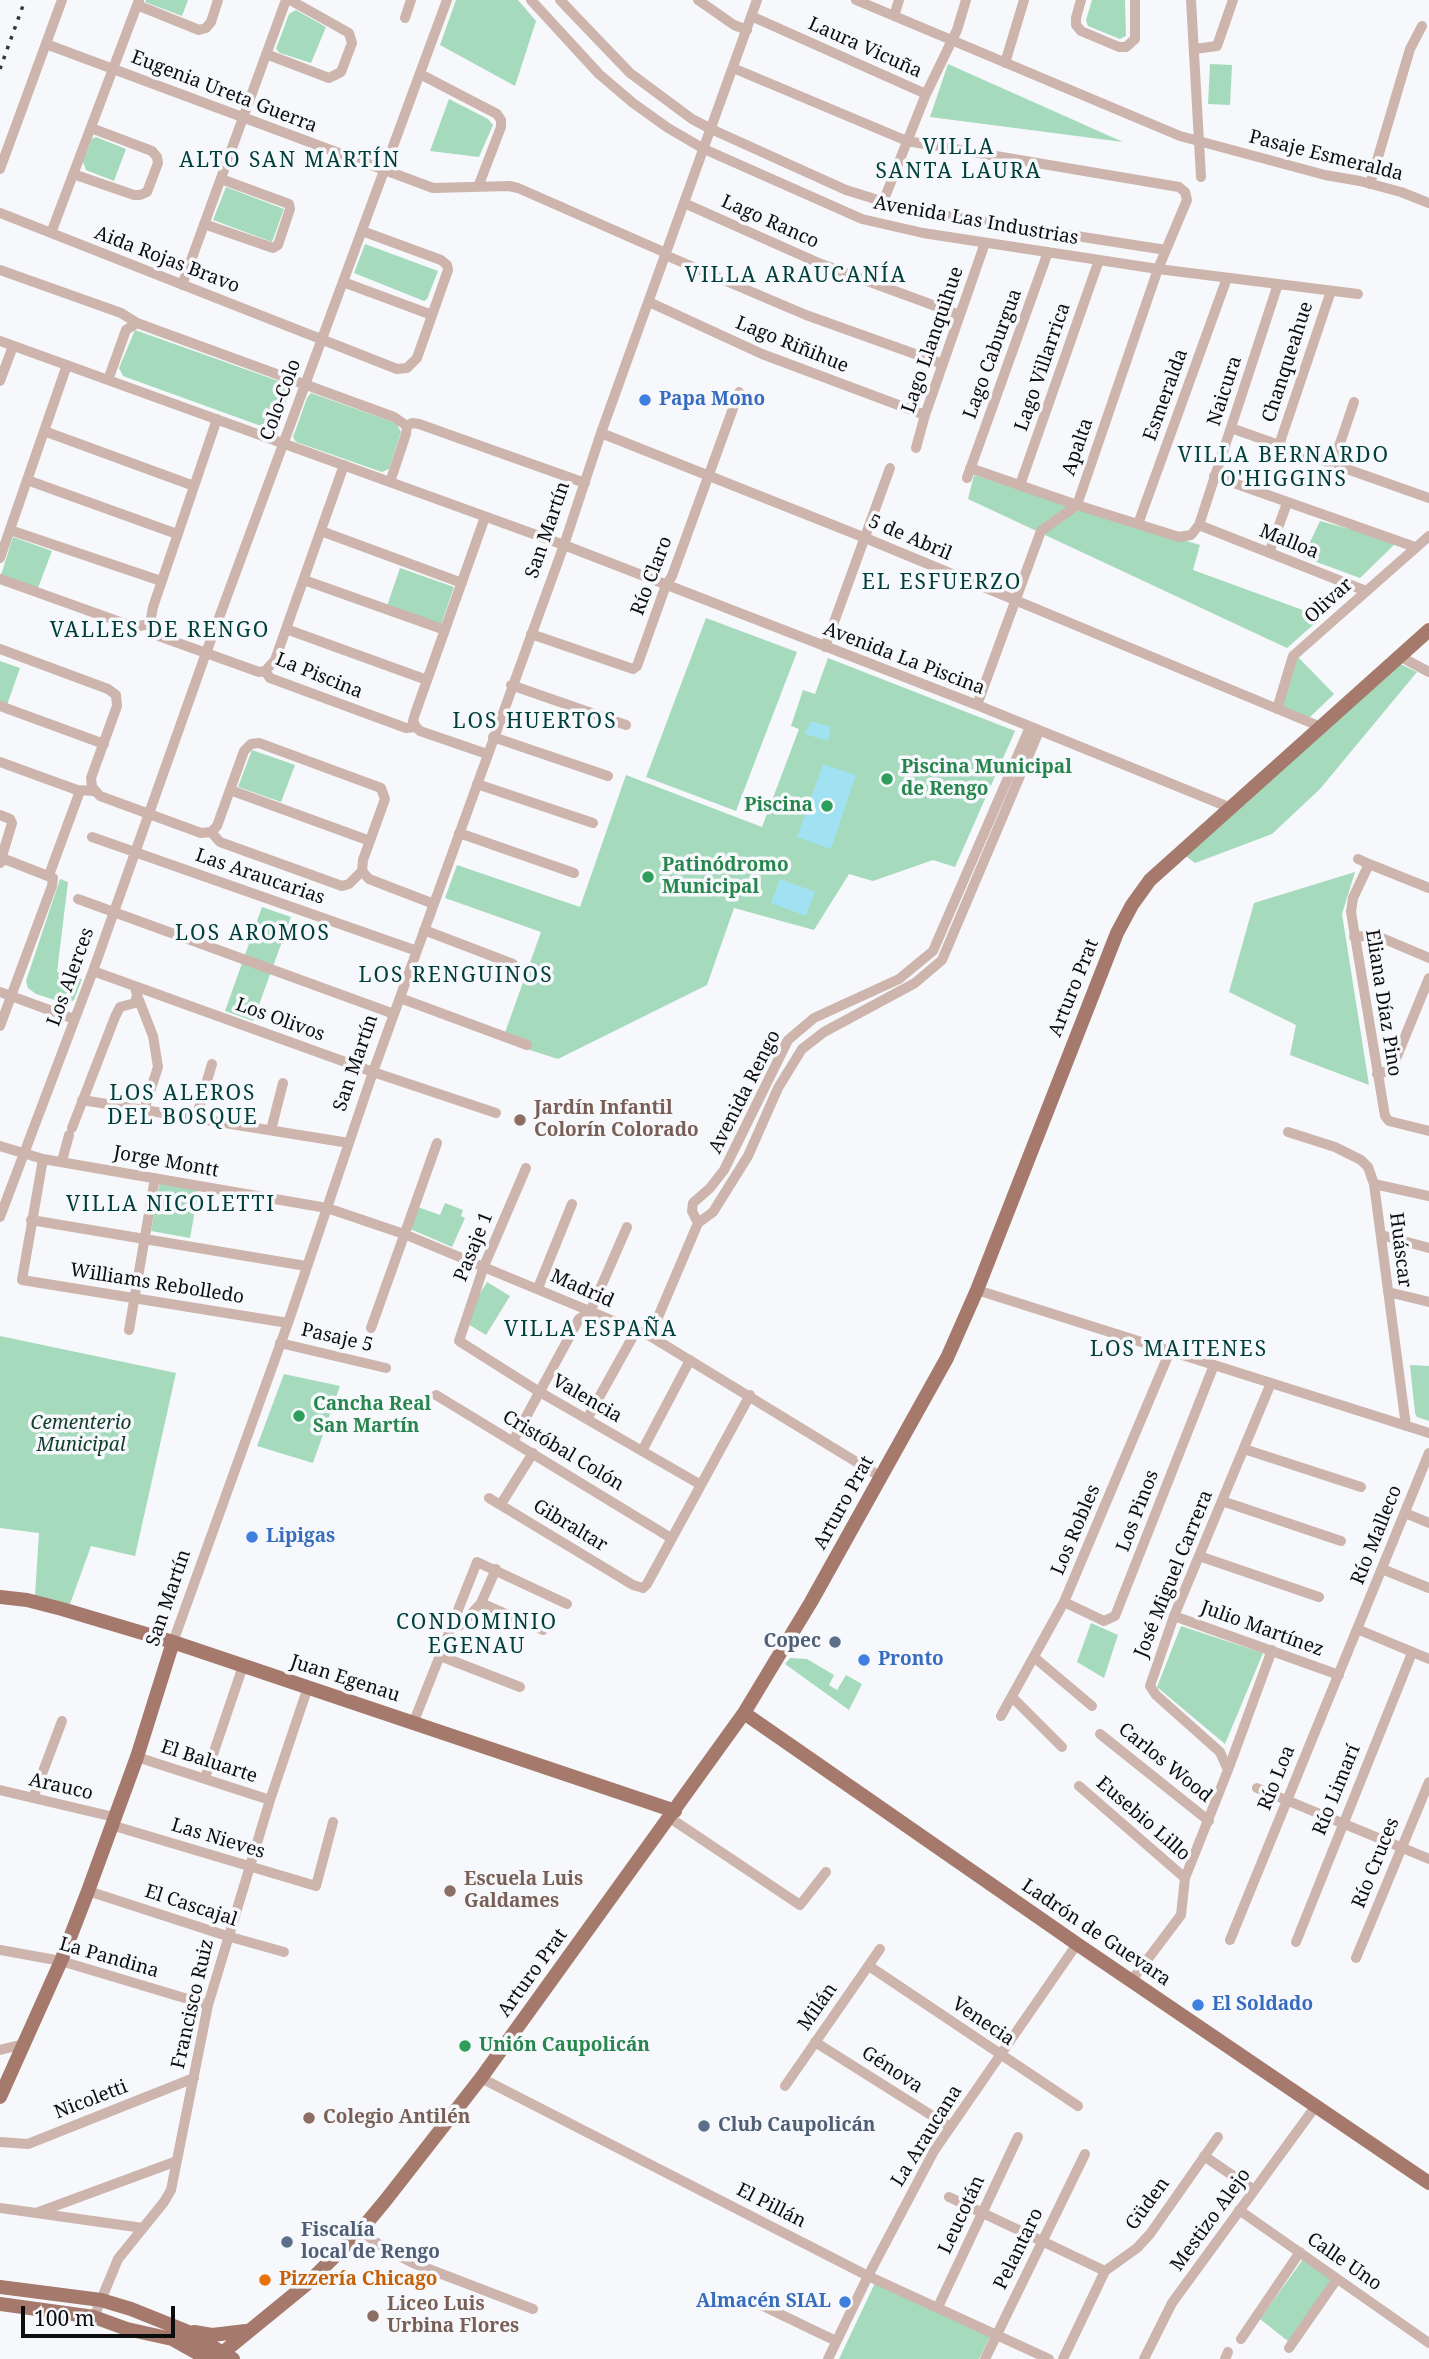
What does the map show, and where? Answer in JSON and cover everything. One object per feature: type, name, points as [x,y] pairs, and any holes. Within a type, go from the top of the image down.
[{"type":"main road","name":"Arturo Prat","points":[[223,2357],[248,2331],[308,2283],[360,2231],[481,2078],[744,1713],[811,1602],[947,1359],[977,1290],[1117,933],[1132,905],[1150,880],[1429,630]]},
{"type":"main road","name":"Juan Egenau","points":[[0,1597],[62,1608],[173,1642],[414,1721],[672,1814]]},
{"type":"main road","name":"San Martín","points":[[0,2097],[61,1961],[88,1891],[137,1757],[173,1642]]},
{"type":"main road","name":"Ladrón de Guevara","points":[[744,1713],[1429,2183]]},
{"type":"main road","points":[[0,2287],[101,2300],[186,2331],[212,2335],[248,2331]]},
{"type":"main road","points":[[1,2306],[94,2317],[127,2329],[172,2339],[208,2359]]},
{"type":"main road","points":[[186,2331],[223,2357]]},
{"type":"main road","points":[[172,2339],[184,2359]]},
{"type":"street","points":[[0,169],[62,0]]},
{"type":"street","points":[[51,233],[138,3],[199,30],[206,28],[211,22],[218,0]]},
{"type":"street","points":[[182,285],[243,118],[267,54],[288,0],[349,33],[352,43],[341,72],[328,78],[267,54]]},
{"type":"street","points":[[405,18],[411,0]]},
{"type":"street","name":"Colo-Colo","points":[[149,813],[447,0]]},
{"type":"street","name":"Avenida Las Industrias","points":[[531,0],[599,74],[659,122],[704,149],[862,219],[985,243],[1158,269],[1358,294]]},
{"type":"street","name":"Avenida Las Industrias","points":[[560,0],[630,73],[663,99],[711,130],[854,194],[911,210],[1166,250]]},
{"type":"street","points":[[698,0],[734,25],[747,30]]},
{"type":"street","name":"San Martín","points":[[173,1642],[288,1323],[373,1072],[757,0]]},
{"type":"street","name":"Pasaje Esmeralda","points":[[856,0],[1180,136],[1325,176],[1370,184],[1429,202]]},
{"type":"street","points":[[894,16],[899,0]]},
{"type":"street","points":[[883,202],[926,94],[953,41],[966,0]]},
{"type":"street","points":[[1005,63],[1024,0]]},
{"type":"street","points":[[1081,0],[1076,25],[1081,31],[1119,47],[1126,47],[1135,39],[1135,0]]},
{"type":"street","points":[[1191,0],[1201,177]]},
{"type":"street","points":[[1194,49],[1217,46],[1233,0]]},
{"type":"street","name":"Laura Vicuña","points":[[751,16],[926,94]]},
{"type":"street","points":[[1370,184],[1409,49],[1422,26]]},
{"type":"street","name":"Eugenia Ureta Guerra","points":[[46,44],[433,188],[518,188],[806,315],[943,364]]},
{"type":"street","points":[[733,68],[907,141]]},
{"type":"street","points":[[420,74],[497,114],[501,120],[501,127],[478,187]]},
{"type":"street","points":[[73,174],[140,195],[147,192],[158,163],[152,151],[90,128]]},
{"type":"street","name":"Apalta","points":[[907,141],[1179,187],[1185,192],[1187,200],[1158,269],[1077,505],[1041,531],[977,705]]},
{"type":"street","points":[[204,225],[273,248],[278,245],[290,209],[289,204],[221,179]]},
{"type":"street","name":"Lago Ranco","points":[[684,203],[821,264],[960,315]]},
{"type":"street","name":"Aida Rojas Bravo","points":[[0,213],[402,369],[417,358],[432,315]]},
{"type":"street","points":[[343,282],[432,315],[448,270],[447,265],[441,260],[362,231]]},
{"type":"street","name":"Lago Llanquihue","points":[[916,449],[925,415],[985,243]]},
{"type":"street","name":"Lago Caburgua","points":[[1048,252],[969,473],[1020,485],[1077,505]]},
{"type":"street","name":"Lago Villarrica","points":[[1020,485],[1099,260]]},
{"type":"street","points":[[0,270],[121,313],[136,323],[394,417],[407,426]]},
{"type":"street","name":"Esmeralda","points":[[1138,524],[1227,278]]},
{"type":"street","name":"Naicura","points":[[1199,524],[1278,284]]},
{"type":"street","name":"Chanqueahue","points":[[1279,445],[1331,290]]},
{"type":"street","name":"Lago Riñihue","points":[[649,302],[762,354],[925,415]]},
{"type":"street","points":[[108,380],[126,330],[136,323]]},
{"type":"street","points":[[0,341],[564,545]]},
{"type":"street","points":[[0,381],[13,346]]},
{"type":"street","points":[[0,558],[67,365]]},
{"type":"street","name":"Río Claro","points":[[531,635],[633,669],[637,666],[739,392]]},
{"type":"street","points":[[1333,464],[1354,402]]},
{"type":"street","points":[[0,579],[134,627],[150,624],[153,607],[217,419]]},
{"type":"street","points":[[407,426],[412,423],[419,424],[585,483]]},
{"type":"street","points":[[390,482],[407,426]]},
{"type":"street","points":[[1231,428],[1429,498]]},
{"type":"street","points":[[44,430],[194,486]]},
{"type":"street","name":"5 de Abril","points":[[601,433],[863,537],[1321,727]]},
{"type":"street","points":[[265,671],[275,660],[344,466]]},
{"type":"street","points":[[825,647],[890,468]]},
{"type":"street","points":[[1214,476],[1415,547]]},
{"type":"street","points":[[27,480],[177,534]]},
{"type":"street","points":[[1269,553],[1287,503]]},
{"type":"street","points":[[1077,505],[1179,537],[1191,535],[1199,524]]},
{"type":"street","points":[[416,727],[414,721],[427,680],[485,517]]},
{"type":"street","name":"Malloa","points":[[1199,524],[1366,591]]},
{"type":"street","points":[[10,530],[162,581]]},
{"type":"street","points":[[321,531],[462,583]]},
{"type":"street","name":"Olivar","points":[[1277,709],[1293,656],[1429,536]]},
{"type":"street","name":"Avenida La Piscina","points":[[564,545],[977,705],[1231,808]]},
{"type":"street","points":[[304,580],[445,630]]},
{"type":"street","name":"La Piscina","points":[[150,624],[153,634],[259,672],[265,671],[270,678],[406,728],[416,727],[420,731],[487,754]]},
{"type":"street","points":[[286,629],[427,680]]},
{"type":"street","points":[[0,649],[114,693],[117,706],[91,778],[94,791],[100,796],[201,833],[211,832],[217,826],[244,751],[251,744],[259,743],[379,787],[385,799],[362,863],[362,871],[369,879],[434,904]]},
{"type":"street","points":[[1401,657],[1429,672]]},
{"type":"street","points":[[511,685],[626,725]]},
{"type":"street","points":[[0,706],[103,744]]},
{"type":"street","name":"Avenida Rengo","points":[[698,1223],[692,1211],[693,1203],[710,1188],[724,1170],[788,1040],[814,1018],[900,979],[933,951],[1034,729]]},
{"type":"street","name":"Avenida Rengo","points":[[650,1336],[698,1223],[713,1212],[748,1156],[778,1088],[802,1049],[824,1032],[915,983],[942,960],[1034,729]]},
{"type":"street","points":[[493,737],[608,776]]},
{"type":"street","points":[[0,762],[80,791],[94,791]]},
{"type":"street","points":[[477,784],[593,823]]},
{"type":"street","points":[[230,790],[370,841]]},
{"type":"street","points":[[50,876],[80,791]]},
{"type":"street","name":"Los Alerces","points":[[0,1216],[93,971],[149,813]]},
{"type":"street","points":[[0,815],[10,819],[12,823],[1,862]]},
{"type":"street","points":[[211,832],[220,842],[342,886],[349,884],[362,871]]},
{"type":"street","points":[[459,833],[574,873]]},
{"type":"street","name":"Las Araucarias","points":[[92,837],[417,951]]},
{"type":"street","points":[[1358,859],[1429,888]]},
{"type":"street","points":[[0,1026],[6,994],[53,878],[7,860],[1,862]]},
{"type":"street","name":"Eliana Díaz Pino","points":[[1369,864],[1353,898],[1351,912],[1385,1116],[1389,1121],[1429,1130]]},
{"type":"street","points":[[78,899],[394,1014]]},
{"type":"street","points":[[424,930],[513,964]]},
{"type":"street","points":[[1354,937],[1373,935],[1429,958]]},
{"type":"street","name":"Los Olivos","points":[[93,971],[136,991],[496,1113]]},
{"type":"street","points":[[1377,1074],[1393,1066],[1429,978]]},
{"type":"street","points":[[62,1161],[70,1131],[109,1031],[120,1007],[135,1003],[136,991]]},
{"type":"street","points":[[136,991],[153,1036],[158,1067],[144,1110]]},
{"type":"street","points":[[6,994],[74,1019]]},
{"type":"street","points":[[400,998],[527,1045]]},
{"type":"street","points":[[196,1118],[212,1064]]},
{"type":"street","points":[[271,1130],[283,1083]]},
{"type":"street","points":[[82,1100],[349,1143]]},
{"type":"street","name":"Huáscar","points":[[1288,1132],[1335,1147],[1361,1160],[1368,1167],[1374,1184],[1406,1426]]},
{"type":"street","points":[[371,1328],[437,1143]]},
{"type":"street","name":"Jorge Montt","points":[[0,1146],[43,1159],[327,1208]]},
{"type":"street","points":[[43,1159],[31,1220],[306,1266]]},
{"type":"street","name":"Pasaje 1","points":[[459,1342],[484,1266],[526,1168]]},
{"type":"street","points":[[129,1329],[155,1178]]},
{"type":"street","points":[[1374,1184],[1429,1196]]},
{"type":"street","points":[[538,1288],[572,1204]]},
{"type":"street","name":"Madrid","points":[[327,1208],[404,1234],[650,1336],[881,1477]]},
{"type":"street","name":"Williams Rebolledo","points":[[31,1220],[22,1280],[288,1323]]},
{"type":"street","points":[[513,1441],[579,1319],[590,1312],[627,1227]]},
{"type":"street","points":[[1381,1235],[1429,1248]]},
{"type":"street","points":[[977,1290],[1429,1433]]},
{"type":"street","points":[[1388,1292],[1429,1302]]},
{"type":"street","points":[[587,1419],[636,1331]]},
{"type":"street","name":"Valencia","points":[[459,1342],[701,1485]]},
{"type":"street","name":"Pasaje 5","points":[[280,1343],[386,1367]]},
{"type":"street","name":"Los Robles","points":[[1002,1716],[1064,1602],[1170,1351]]},
{"type":"street","points":[[642,1451],[690,1360]]},
{"type":"street","name":"Los Pinos","points":[[1064,1602],[1104,1621],[1115,1616],[1214,1365]]},
{"type":"street","name":"José Miguel Carrera","points":[[1228,1770],[1220,1752],[1156,1695],[1150,1686],[1174,1616],[1271,1383]]},
{"type":"street","name":"Cristóbal Colón","points":[[436,1395],[671,1538]]},
{"type":"street","points":[[671,1538],[750,1395]]},
{"type":"street","points":[[1244,1448],[1361,1487]]},
{"type":"street","points":[[500,1504],[533,1453]]},
{"type":"street","name":"Río Malleco","points":[[1357,1629],[1429,1453]]},
{"type":"street","name":"Gibraltar","points":[[489,1497],[643,1588],[671,1538]]},
{"type":"street","points":[[1222,1501],[1341,1541]]},
{"type":"street","points":[[1405,1513],[1429,1523]]},
{"type":"street","points":[[1199,1556],[1320,1597]]},
{"type":"street","points":[[414,1721],[477,1562],[567,1604]]},
{"type":"street","points":[[451,1628],[461,1625],[481,1602],[496,1569]]},
{"type":"street","points":[[1382,1569],[1429,1588]]},
{"type":"street","points":[[481,1602],[543,1630]]},
{"type":"street","name":"Julio Martínez","points":[[1174,1616],[1339,1675]]},
{"type":"street","points":[[1357,1629],[1429,1660]]},
{"type":"street","name":"Río Loa","points":[[1230,1940],[1357,1629]]},
{"type":"street","points":[[1132,1980],[1181,1914],[1185,1878],[1209,1821],[1272,1650]]},
{"type":"street","name":"Río Limarí","points":[[1296,1942],[1412,1653]]},
{"type":"street","points":[[440,1656],[520,1687]]},
{"type":"street","points":[[1035,1658],[1093,1706]]},
{"type":"street","points":[[205,1778],[243,1666]]},
{"type":"street","name":"Francisco Ruiz","points":[[94,2317],[118,2259],[164,2203],[171,2190],[208,2005],[270,1800],[308,1687]]},
{"type":"street","points":[[1013,1698],[1062,1747]]},
{"type":"street","points":[[33,1798],[62,1721]]},
{"type":"street","name":"Carlos Wood","points":[[1100,1734],[1209,1821]]},
{"type":"street","name":"El Baluarte","points":[[137,1757],[270,1800]]},
{"type":"street","name":"Río Cruces","points":[[1356,1958],[1429,1782]]},
{"type":"street","name":"Eusebio Lillo","points":[[1079,1786],[1185,1878]]},
{"type":"street","points":[[1257,1788],[1429,1859]]},
{"type":"street","name":"Arauco","points":[[0,1790],[112,1821]]},
{"type":"street","points":[[672,1814],[800,1905],[826,1872]]},
{"type":"street","name":"Las Nieves","points":[[112,1821],[316,1886],[333,1822]]},
{"type":"street","name":"El Cascajal","points":[[88,1891],[227,1937],[284,1952]]},
{"type":"street","name":"La Araucana","points":[[828,2359],[920,2175],[950,2127],[1077,1944]]},
{"type":"street","name":"Milán","points":[[785,2086],[880,1949]]},
{"type":"street","name":"La Pandina","points":[[0,1950],[61,1961],[208,2005]]},
{"type":"street","name":"Venecia","points":[[869,1966],[1078,2106]]},
{"type":"street","name":"Génova","points":[[815,2042],[950,2127]]},
{"type":"street","points":[[0,2050],[24,2044]]},
{"type":"street","name":"Nicoletti","points":[[0,2142],[28,2144],[194,2078]]},
{"type":"street","name":"El Pillán","points":[[481,2078],[869,2276],[1049,2359]]},
{"type":"street","name":"Mestizo Alejo","points":[[1144,2359],[1172,2303],[1315,2107]]},
{"type":"street","name":"Leucotán","points":[[938,2307],[1018,2137]]},
{"type":"street","name":"Güden","points":[[1063,2359],[1105,2271],[1137,2248],[1150,2234],[1218,2137]]},
{"type":"street","name":"Pelantaro","points":[[985,2359],[1085,2154]]},
{"type":"street","points":[[1204,2156],[1254,2190]]},
{"type":"street","points":[[36,2213],[177,2161]]},
{"type":"street","points":[[949,2197],[1105,2271]]},
{"type":"street","points":[[0,2208],[143,2228]]},
{"type":"street","name":"Calle Uno","points":[[1239,2210],[1429,2343]]},
{"type":"street","points":[[360,2231],[413,2263],[533,2309]]},
{"type":"street","points":[[1241,2339],[1300,2252]]},
{"type":"street","points":[[1289,2348],[1337,2279]]},
{"type":"street","points":[[759,2304],[836,2340]]},
{"type":"green space","points":[[188,0],[182,16],[145,2]]},
{"type":"green space","points":[[456,0],[518,0],[536,21],[515,86],[440,45]]},
{"type":"green space","points":[[1092,0],[1125,0],[1126,36],[1120,39],[1088,26],[1086,20]]},
{"type":"green space","points":[[296,10],[326,27],[311,63],[280,53],[276,49],[289,14]]},
{"type":"green space","points":[[948,64],[1123,142],[930,117]]},
{"type":"green space","points":[[1210,64],[1232,65],[1230,105],[1208,104]]},
{"type":"green space","points":[[449,99],[488,119],[493,125],[479,157],[430,151]]},
{"type":"green space","points":[[96,137],[126,149],[114,181],[86,170],[83,162],[92,139]]},
{"type":"green space","points":[[226,187],[284,209],[272,242],[213,220]]},
{"type":"green space","points":[[365,244],[438,271],[427,299],[424,301],[354,273]]},
{"type":"green space","points":[[135,330],[287,384],[289,393],[278,422],[272,430],[123,376],[119,368]]},
{"type":"green space","points":[[311,393],[396,423],[401,432],[389,469],[382,472],[296,442],[293,437]]},
{"type":"green space","points":[[974,475],[1200,545],[1193,570],[1322,617],[1287,648],[968,499]]},
{"type":"green space","points":[[1320,521],[1397,542],[1360,578],[1303,557]]},
{"type":"green space","points":[[13,537],[52,551],[38,588],[1,575]]},
{"type":"green space","points":[[400,568],[454,587],[441,625],[387,606]]},
{"type":"green space","points":[[706,618],[797,652],[736,811],[646,777]]},
{"type":"green space","points":[[1296,655],[1334,694],[1309,718],[1274,702]]},
{"type":"green space","points":[[828,658],[1015,731],[955,867],[933,860],[873,881],[849,874],[814,930],[734,908],[707,985],[558,1059],[502,1041],[541,932],[445,898],[457,865],[580,907],[626,775],[762,827],[799,729],[791,726],[803,690],[815,694]]},
{"type":"green space","points":[[0,661],[20,668],[7,705],[0,703]]},
{"type":"green space","points":[[1394,661],[1417,672],[1320,789],[1272,834],[1195,863],[1183,854]]},
{"type":"green space","points":[[252,750],[295,765],[281,802],[238,787]]},
{"type":"green space","points":[[1355,872],[1342,914],[1369,1085],[1290,1055],[1296,1025],[1229,992],[1254,903]]},
{"type":"green space","points":[[60,879],[68,882],[57,972],[82,979],[74,1000],[67,1004],[36,994],[28,988],[26,981]]},
{"type":"green space","points":[[262,907],[291,917],[253,1021],[225,1011]]},
{"type":"green space","points":[[160,1181],[199,1188],[190,1238],[151,1231]]},
{"type":"green space","points":[[445,1203],[463,1210],[461,1216],[465,1218],[452,1247],[408,1228],[415,1206],[440,1215]]},
{"type":"green space","points":[[487,1282],[510,1296],[486,1335],[463,1321]]},
{"type":"green space","name":"Cementerio Municipal","points":[[0,1336],[176,1373],[135,1556],[91,1546],[70,1604],[35,1596],[39,1533],[0,1528]]},
{"type":"green space","points":[[1410,1365],[1429,1366],[1429,1421],[1417,1417],[1415,1413]]},
{"type":"green space","name":"Cancha Real San Martín","points":[[284,1374],[340,1386],[313,1463],[257,1446]]},
{"type":"green space","points":[[1091,1623],[1118,1635],[1104,1678],[1077,1662]]},
{"type":"green space","points":[[1181,1626],[1263,1653],[1225,1744],[1157,1687]]},
{"type":"green space","points":[[790,1658],[807,1659],[834,1675],[829,1685],[837,1690],[846,1675],[862,1684],[849,1710],[785,1664]]},
{"type":"green space","points":[[1304,2258],[1333,2280],[1289,2342],[1260,2319]]},
{"type":"green space","points":[[875,2283],[990,2337],[979,2359],[839,2359]]},
{"type":"water","points":[[811,721],[831,727],[828,741],[805,734]]},
{"type":"water","name":"Piscina","points":[[823,764],[856,775],[831,849],[797,837]]},
{"type":"water","points":[[780,879],[815,892],[806,916],[771,903]]},
{"type":"railway","points":[[0,69],[25,0]]},
{"type":"place","name":"Papa Mono","points":[[645,400]]},
{"type":"place","name":"Piscina Municipal de Rengo","points":[[887,779]]},
{"type":"place","name":"Piscina","points":[[827,806]]},
{"type":"place","name":"Patinódromo Municipal","points":[[648,877]]},
{"type":"place","name":"Jardín Infantil Colorín Colorado","points":[[520,1120]]},
{"type":"place","name":"Cancha Real San Martín","points":[[299,1416]]},
{"type":"place","name":"Lipigas","points":[[252,1537]]},
{"type":"place","name":"Copec","points":[[835,1642]]},
{"type":"place","name":"Pronto","points":[[864,1660]]},
{"type":"place","name":"Escuela Luis Galdames","points":[[450,1891]]},
{"type":"place","name":"El Soldado","points":[[1198,2005]]},
{"type":"place","name":"Unión Caupolicán","points":[[465,2046]]},
{"type":"place","name":"Colegio Antilén","points":[[309,2118]]},
{"type":"place","name":"Club Caupolicán","points":[[704,2126]]},
{"type":"place","name":"Fiscalía local de Rengo","points":[[287,2242]]},
{"type":"place","name":"Pizzería Chicago","points":[[265,2280]]},
{"type":"place","name":"Almacén SIAL","points":[[845,2302]]},
{"type":"place","name":"Liceo Luis Urbina Flores","points":[[373,2316]]},
{"type":"district","name":"VILLA SANTA LAURA","points":[[959,160]]},
{"type":"district","name":"ALTO SAN MARTÍN","points":[[290,161]]},
{"type":"district","name":"VILLA ARAUCANÍA","points":[[796,276]]},
{"type":"district","name":"VILLA BERNARDO O'HIGGINS","points":[[1284,468]]},
{"type":"district","name":"EL ESFUERZO","points":[[942,583]]},
{"type":"district","name":"VALLES DE RENGO","points":[[160,631]]},
{"type":"district","name":"LOS HUERTOS","points":[[535,722]]},
{"type":"district","name":"LOS AROMOS","points":[[253,934]]},
{"type":"district","name":"LOS RENGUINOS","points":[[456,976]]},
{"type":"district","name":"LOS ALEROS DEL BOSQUE","points":[[183,1106]]},
{"type":"district","name":"VILLA NICOLETTI","points":[[171,1205]]},
{"type":"district","name":"VILLA ESPAÑA","points":[[591,1330]]},
{"type":"district","name":"LOS MAITENES","points":[[1179,1350]]},
{"type":"district","name":"CONDOMINIO EGENAU","points":[[477,1635]]}]
